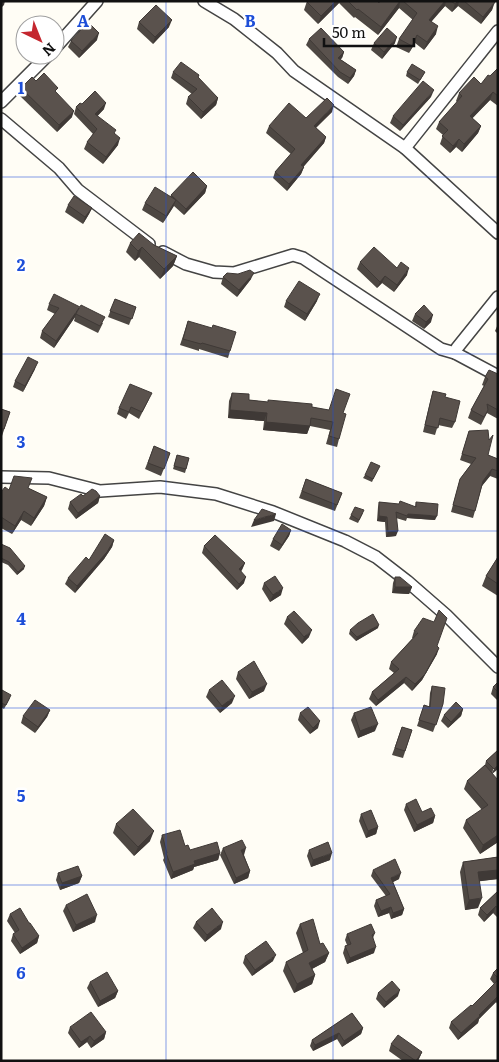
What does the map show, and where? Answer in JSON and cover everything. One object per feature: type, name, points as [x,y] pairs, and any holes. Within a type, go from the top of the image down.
[{"type":"street","points":[[65,37],[97,1]]},
{"type":"street","points":[[204,1],[234,19],[277,53],[294,71],[405,148],[498,233]]},
{"type":"street","points":[[405,148],[498,32]]},
{"type":"street","points":[[1,102],[38,65]]},
{"type":"street","points":[[1,119],[59,168],[78,190],[154,248],[186,264],[214,272],[234,273],[293,255],[303,258],[440,349],[456,353],[498,376]]},
{"type":"street","points":[[456,353],[457,348],[498,297]]},
{"type":"street","points":[[1,477],[49,478],[100,491],[170,488],[216,494],[273,512],[344,541],[376,557],[446,615],[498,667]]},
{"type":"building","points":[[307,1],[336,1],[321,16]]},
{"type":"building","points":[[348,1],[377,1],[379,3],[380,1],[400,1],[381,27]]},
{"type":"building","points":[[403,1],[445,1],[429,20],[438,26],[427,42],[417,35],[412,46],[399,39],[417,13]]},
{"type":"building","points":[[464,1],[494,1],[495,2],[483,17]]},
{"type":"building","points":[[156,5],[172,20],[155,37],[139,22]]},
{"type":"building","points":[[88,22],[99,33],[82,51],[71,41]]},
{"type":"building","points":[[321,28],[344,52],[338,58],[356,70],[350,78],[340,72],[309,39]]},
{"type":"building","points":[[387,28],[397,37],[384,52],[374,43]]},
{"type":"building","points":[[181,62],[199,75],[198,77],[218,98],[203,112],[188,97],[197,89],[173,72]]},
{"type":"building","points":[[412,64],[425,72],[420,80],[407,72]]},
{"type":"building","points":[[498,68],[498,96],[493,92],[470,116],[481,126],[464,144],[459,139],[453,146],[442,136],[448,130],[439,122],[462,96],[459,93],[474,77],[481,84],[488,75],[490,76]]},
{"type":"building","points":[[44,73],[58,88],[55,91],[74,111],[59,125],[21,88],[32,77],[36,81]]},
{"type":"building","points":[[423,81],[434,90],[403,125],[393,116]]},
{"type":"building","points":[[95,91],[106,103],[95,114],[116,130],[114,133],[120,138],[106,157],[87,142],[97,129],[76,107],[80,103],[82,104]]},
{"type":"building","points":[[327,98],[334,105],[314,126],[326,137],[301,165],[304,167],[289,184],[275,172],[295,149],[269,126],[289,103],[306,118]]},
{"type":"building","points":[[193,172],[207,186],[186,209],[171,195]]},
{"type":"building","points":[[155,187],[176,200],[166,216],[145,203]]},
{"type":"building","points":[[74,196],[92,208],[85,217],[68,205]]},
{"type":"building","points":[[139,233],[154,245],[177,256],[164,269],[142,247],[138,251],[130,243]]},
{"type":"building","points":[[374,247],[397,268],[401,262],[409,268],[397,285],[385,276],[380,282],[360,262]]},
{"type":"building","points":[[250,270],[254,273],[239,290],[223,277],[227,273],[238,274]]},
{"type":"building","points":[[299,281],[320,294],[307,314],[286,301]]},
{"type":"building","points":[[54,294],[105,317],[100,326],[76,314],[79,308],[56,341],[42,331],[59,308],[49,304]]},
{"type":"building","points":[[115,299],[136,307],[132,319],[110,311]]},
{"type":"building","points":[[424,305],[433,315],[426,322],[415,314]]},
{"type":"building","points":[[188,321],[212,328],[213,325],[236,332],[230,351],[183,339]]},
{"type":"building","points":[[28,357],[38,362],[25,386],[15,381]]},
{"type":"building","points":[[489,370],[498,374],[498,410],[487,404],[488,410],[484,417],[471,410],[488,379],[485,377]]},
{"type":"building","points":[[130,384],[152,393],[142,412],[131,407],[129,412],[119,408]]},
{"type":"building","points":[[336,389],[350,394],[343,413],[346,414],[339,439],[329,436],[333,422],[311,418],[310,426],[266,422],[267,413],[230,410],[232,393],[249,394],[249,400],[312,404],[312,407],[329,410]]},
{"type":"building","points":[[433,391],[446,394],[445,397],[460,401],[455,422],[440,418],[438,428],[425,425]]},
{"type":"building","points":[[1,409],[10,412],[4,429],[1,429]]},
{"type":"building","points":[[488,430],[489,440],[493,435],[488,455],[498,459],[498,471],[492,469],[483,481],[475,511],[453,505],[460,479],[476,458],[462,454],[469,431]]},
{"type":"building","points":[[154,446],[170,453],[164,469],[148,463]]},
{"type":"building","points":[[177,455],[189,458],[186,469],[174,466]]},
{"type":"building","points":[[371,462],[380,466],[373,479],[365,475]]},
{"type":"building","points":[[14,476],[32,478],[28,488],[47,497],[34,518],[24,511],[15,526],[1,517],[1,492],[5,487],[9,490]]},
{"type":"building","points":[[306,479],[342,493],[337,505],[302,491]]},
{"type":"building","points":[[92,489],[100,496],[78,513],[70,502]]},
{"type":"building","points":[[400,501],[416,507],[416,502],[438,504],[437,516],[408,514],[407,516],[396,512],[398,531],[388,532],[387,517],[379,516],[379,502],[399,504]]},
{"type":"building","points":[[355,507],[364,510],[359,520],[351,515]]},
{"type":"building","points":[[262,509],[276,514],[254,520]]},
{"type":"building","points":[[282,524],[291,530],[282,545],[273,539]]},
{"type":"building","points":[[105,534],[114,540],[107,552],[77,586],[68,578],[86,557],[89,560]]},
{"type":"building","points":[[215,535],[245,563],[239,569],[246,577],[239,584],[204,546]]},
{"type":"building","points":[[1,544],[10,548],[25,566],[18,572],[9,562],[1,558]]},
{"type":"building","points":[[498,557],[498,584],[486,576]]},
{"type":"building","points":[[275,576],[283,588],[273,595],[264,583]]},
{"type":"building","points":[[395,577],[400,577],[412,587],[395,587]]},
{"type":"building","points":[[439,610],[447,618],[437,646],[439,648],[425,674],[415,684],[406,677],[378,700],[372,692],[399,669],[391,662],[418,633],[414,631],[423,618],[434,622]]},
{"type":"building","points":[[294,611],[312,630],[304,637],[287,617]]},
{"type":"building","points":[[373,614],[379,625],[357,637],[350,630],[358,623]]},
{"type":"building","points":[[254,661],[267,684],[252,692],[238,672]]},
{"type":"building","points":[[222,680],[235,696],[222,706],[209,690]]},
{"type":"building","points":[[498,682],[498,692],[493,687]]},
{"type":"building","points":[[432,686],[445,688],[443,704],[436,725],[419,720],[424,705],[430,707]]},
{"type":"building","points":[[2,690],[11,695],[6,705],[1,703]]},
{"type":"building","points":[[35,700],[50,710],[38,727],[23,716]]},
{"type":"building","points":[[456,702],[463,709],[451,722],[444,715]]},
{"type":"building","points":[[308,707],[320,721],[313,728],[300,713]]},
{"type":"building","points":[[371,707],[378,724],[360,731],[354,713]]},
{"type":"building","points":[[402,727],[412,730],[405,751],[395,748]]},
{"type":"building","points":[[498,750],[498,765],[494,769],[486,761]]},
{"type":"building","points":[[485,765],[498,780],[498,835],[483,845],[466,820],[488,805],[467,781]]},
{"type":"building","points":[[416,799],[422,812],[431,808],[435,816],[417,825],[406,804]]},
{"type":"building","points":[[133,809],[154,831],[138,847],[116,824]]},
{"type":"building","points":[[371,810],[378,827],[368,831],[361,814]]},
{"type":"building","points":[[180,830],[185,846],[188,845],[190,850],[217,842],[220,853],[194,861],[195,864],[173,872],[162,835]]},
{"type":"building","points":[[242,840],[246,848],[241,850],[250,871],[236,878],[223,848]]},
{"type":"building","points":[[328,842],[332,853],[313,860],[309,850]]},
{"type":"building","points":[[498,857],[498,870],[478,872],[482,898],[469,900],[463,862]]},
{"type":"building","points":[[395,859],[401,873],[391,878],[404,909],[393,913],[391,907],[381,911],[376,900],[390,894],[373,870]]},
{"type":"building","points":[[78,866],[82,876],[62,883],[58,873]]},
{"type":"building","points":[[498,891],[498,909],[496,906],[487,915],[480,908]]},
{"type":"building","points":[[87,894],[97,915],[76,925],[66,905]]},
{"type":"building","points":[[20,908],[39,936],[22,948],[13,934],[19,930],[10,914]]},
{"type":"building","points":[[212,908],[223,922],[207,935],[196,922]]},
{"type":"building","points":[[313,919],[320,944],[323,943],[329,953],[309,963],[315,975],[297,984],[286,962],[308,950],[300,924]]},
{"type":"building","points":[[371,924],[375,933],[372,935],[376,947],[350,958],[345,946],[351,944],[347,934]]},
{"type":"building","points":[[266,941],[276,955],[255,970],[245,956]]},
{"type":"building","points":[[498,968],[498,978],[493,973]]},
{"type":"building","points":[[107,972],[118,991],[100,1001],[90,982]]},
{"type":"building","points":[[498,980],[498,996],[461,1033],[451,1022],[472,1006]]},
{"type":"building","points":[[392,981],[400,990],[386,1002],[378,993]]},
{"type":"building","points":[[91,1012],[106,1032],[94,1041],[90,1036],[81,1042],[70,1027]]},
{"type":"building","points":[[352,1013],[363,1028],[344,1041],[339,1033],[315,1045],[312,1040]]},
{"type":"building","points":[[398,1035],[422,1052],[416,1061],[391,1044]]}]
